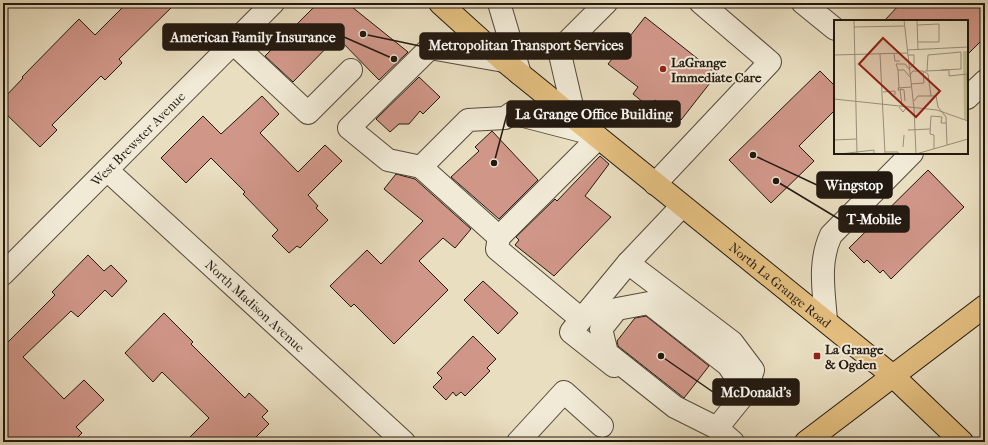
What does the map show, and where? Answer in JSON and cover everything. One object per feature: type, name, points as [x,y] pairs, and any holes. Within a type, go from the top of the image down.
[{"type":"main road","points":[[440,3],[512,67]]},
{"type":"main road","name":"North La Grange Road","points":[[512,67],[893,376],[962,442]]},
{"type":"main road","points":[[806,442],[825,434],[893,376],[985,306]]},
{"type":"street","name":"West Brewster Avenue","points":[[3,274],[273,3]]},
{"type":"street","points":[[499,3],[512,67],[430,48],[349,128],[388,160],[421,167],[499,237]]},
{"type":"street","points":[[575,119],[559,50],[606,3]]},
{"type":"street","points":[[655,184],[770,62],[701,3]]},
{"type":"street","points":[[803,3],[834,28]]},
{"type":"street","points":[[233,43],[308,114],[351,70]]},
{"type":"street","points":[[968,97],[985,81]]},
{"type":"street","points":[[421,167],[468,120],[505,118],[512,113],[596,136],[499,237],[497,250],[576,326],[693,428],[725,435]]},
{"type":"street","points":[[826,321],[822,266],[825,247],[831,235],[911,154]]},
{"type":"street","name":"North Madison Avenue","points":[[107,170],[404,442]]},
{"type":"street","points":[[576,326],[628,263],[682,206]]},
{"type":"street","points":[[628,263],[732,342],[753,370],[746,392],[725,435]]},
{"type":"street","points":[[725,435],[675,408],[607,353],[601,329],[617,309],[649,302],[728,365],[746,392]]},
{"type":"street","points":[[518,442],[564,392],[602,426]]},
{"type":"building","points":[[127,3],[176,3],[119,59],[122,63],[105,80],[101,76],[52,125],[57,130],[40,147],[3,111],[3,99],[23,78],[22,77],[79,19],[95,35]]},
{"type":"building","points":[[318,3],[347,3],[408,52],[379,80],[337,37],[293,82],[265,56]]},
{"type":"building","points":[[901,3],[985,3],[985,37],[968,54],[968,20],[885,20]]},
{"type":"building","name":"LaGrange Immediate Care","points":[[645,17],[717,74],[681,120],[655,100],[649,107],[633,94],[638,87],[608,64]]},
{"type":"building","points":[[820,71],[834,85],[834,111],[799,146],[814,161],[771,203],[729,160]]},
{"type":"building","points":[[419,77],[440,97],[423,114],[420,111],[409,124],[399,124],[390,132],[376,119]]},
{"type":"building","points":[[262,96],[279,114],[260,133],[298,172],[325,145],[342,161],[308,195],[318,206],[316,208],[328,220],[300,248],[297,246],[289,253],[272,236],[278,230],[243,194],[245,192],[211,158],[186,183],[161,158],[203,116],[221,134]]},
{"type":"building","points":[[492,131],[538,180],[499,219],[451,177],[479,151],[475,147]]},
{"type":"building","points":[[600,156],[609,164],[585,196],[611,217],[554,276],[515,245],[519,240],[516,237],[555,199],[557,201]]},
{"type":"building","points":[[928,170],[964,207],[891,279],[883,270],[880,273],[867,260],[864,263],[849,248]]},
{"type":"building","points":[[396,174],[415,179],[471,229],[455,248],[443,238],[419,261],[448,290],[394,344],[354,304],[351,307],[330,286],[367,250],[381,264],[423,221],[384,189]]},
{"type":"building","points":[[88,255],[104,271],[111,265],[127,281],[112,297],[105,290],[78,317],[71,311],[23,357],[64,399],[84,380],[104,400],[76,427],[82,433],[73,442],[3,442],[3,337],[8,342],[55,295],[52,292]]},
{"type":"building","points":[[483,281],[518,313],[498,334],[464,300]]},
{"type":"building","points":[[164,313],[193,342],[191,344],[245,398],[249,393],[268,411],[262,417],[269,424],[251,442],[185,442],[209,418],[162,372],[153,382],[125,353]]},
{"type":"building","points":[[646,316],[709,366],[684,398],[618,346],[617,341],[635,318]]},
{"type":"building","points":[[473,336],[496,359],[487,368],[490,371],[465,396],[461,392],[456,396],[453,392],[446,400],[433,387],[442,378],[437,373]]},
{"type":"place","name":"Metropolitan Transport Services","points":[[363,34]]},
{"type":"place","name":"American Family Insurance","points":[[394,59]]},
{"type":"place","name":"LaGrange Immediate Care","points":[[663,69]]},
{"type":"place","name":"Wingstop","points":[[753,155]]},
{"type":"place","name":"La Grange Office Building","points":[[494,163]]},
{"type":"place","name":"T-Mobile","points":[[776,181]]},
{"type":"place","name":"McDonald's","points":[[661,356]]},
{"type":"place","name":"La Grange & Ogden","points":[[817,356]]}]
